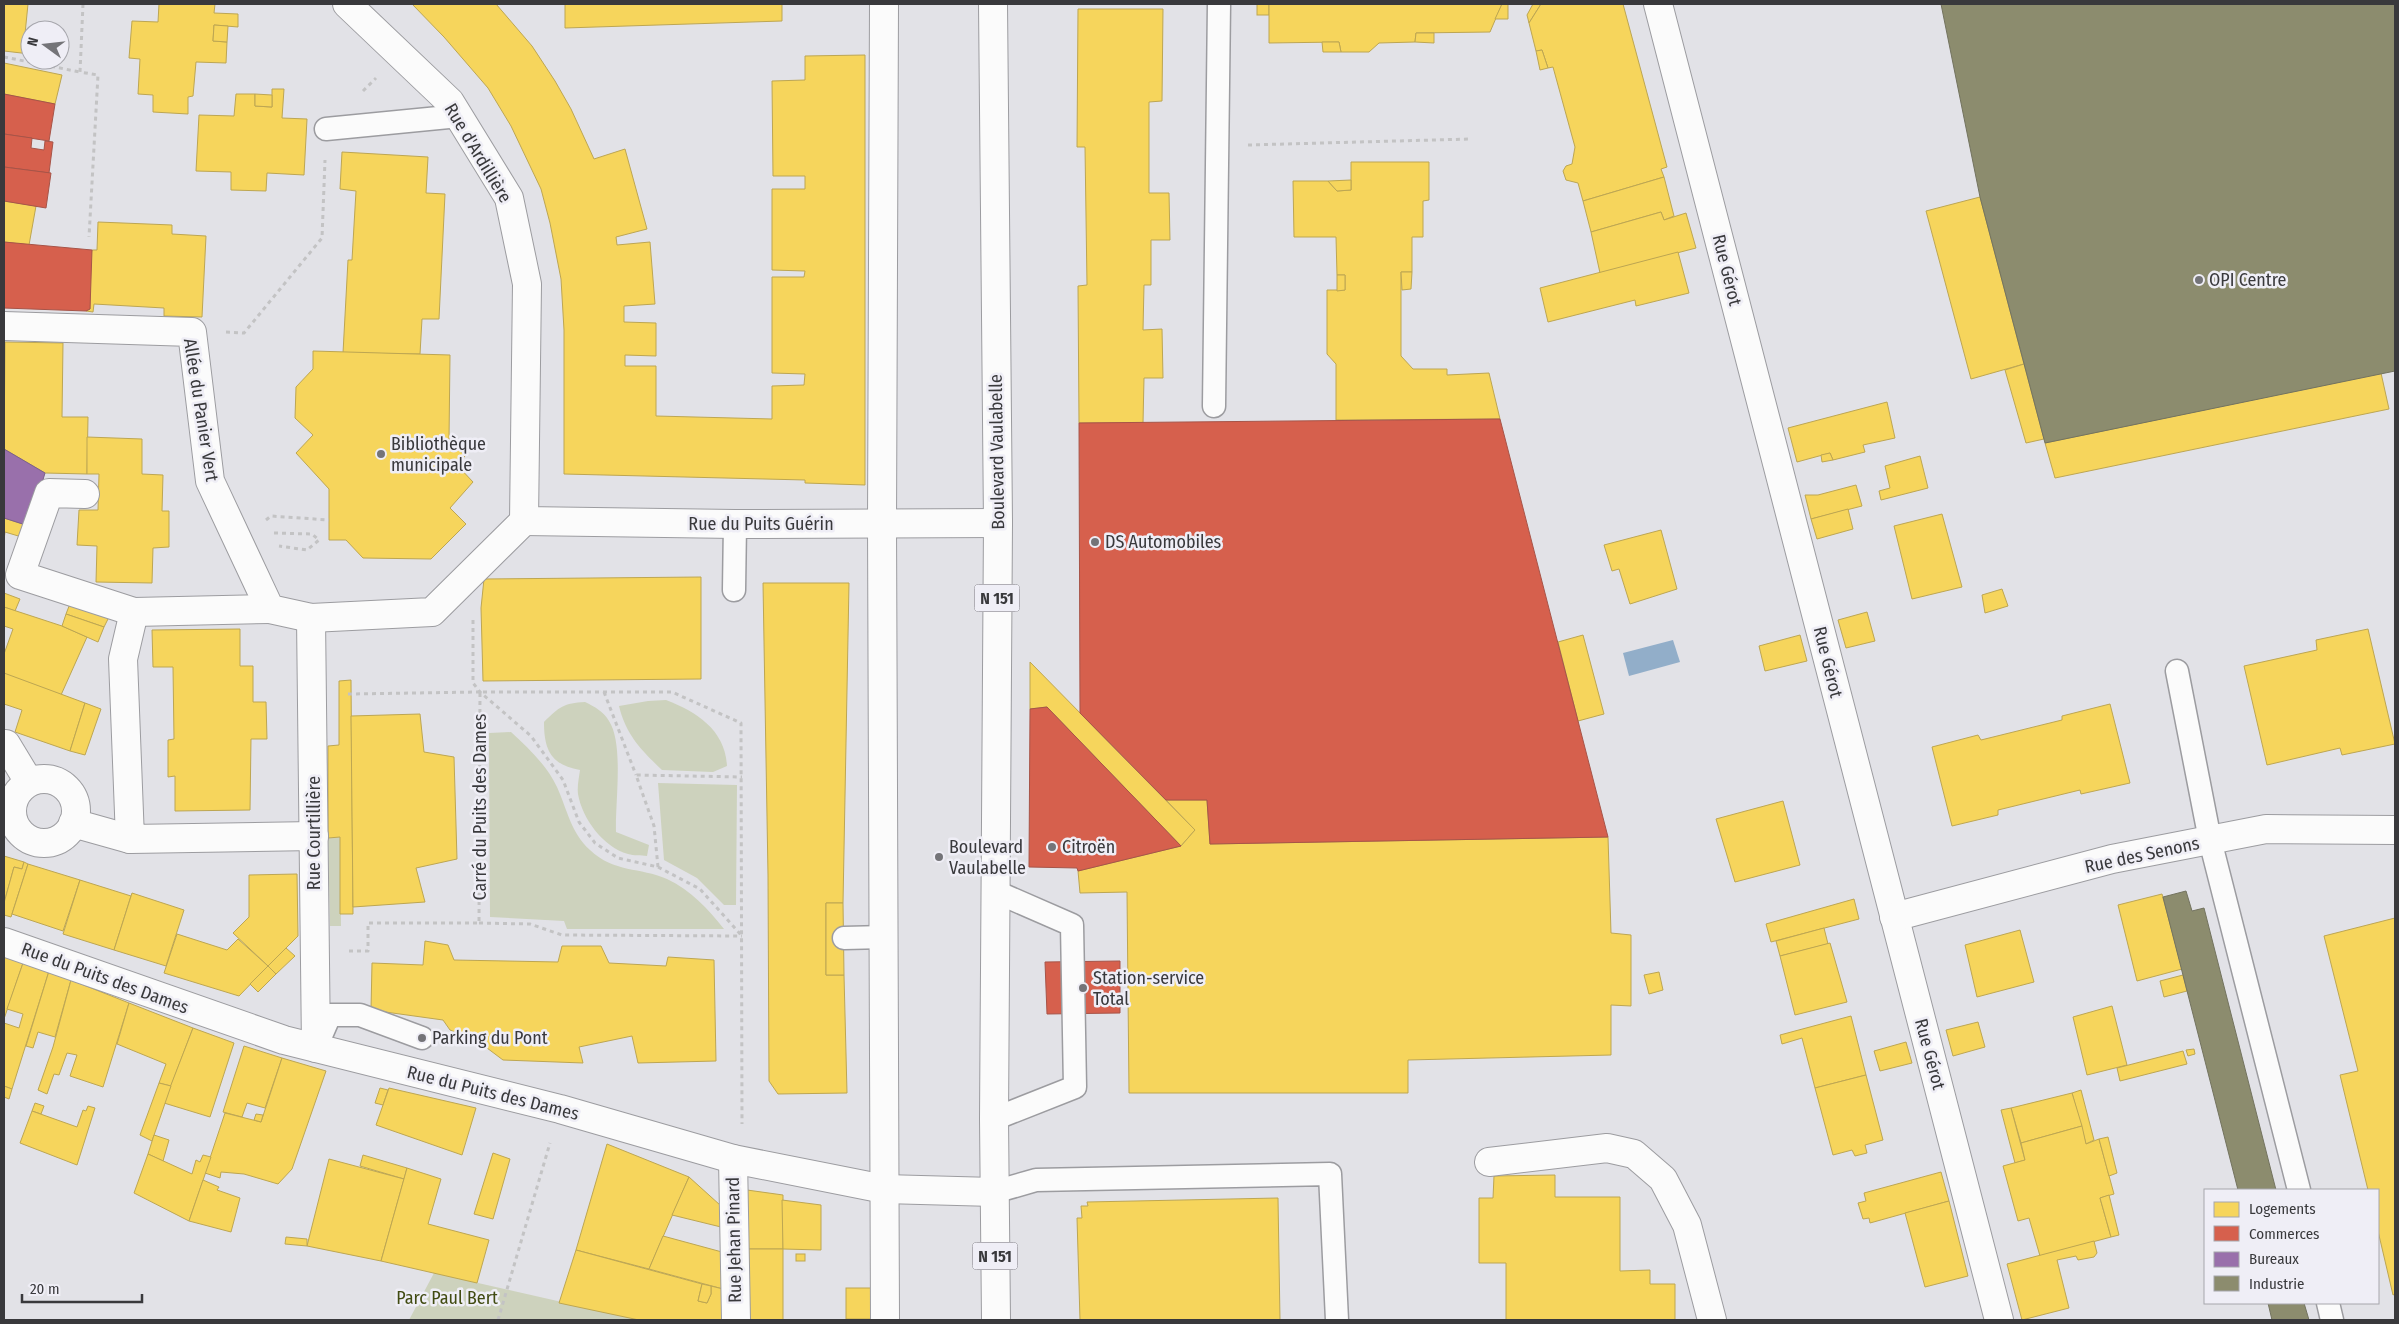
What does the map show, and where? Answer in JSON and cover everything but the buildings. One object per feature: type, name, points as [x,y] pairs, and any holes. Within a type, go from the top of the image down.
[{"type":"street","name":"Rue d'Ardillière","points":[[347,4],[450,102],[509,198],[527,284],[524,521]]},
{"type":"street","points":[[884,4],[882,524],[885,1320]]},
{"type":"street","name":"Boulevard Vaulabelle","points":[[993,4],[998,523],[994,891],[996,1320]]},
{"type":"street","name":"Rue Gérot","points":[[1658,4],[2000,1320]]},
{"type":"street","name":"Allée du Panier Vert","points":[[4,326],[192,332],[210,481],[270,609]]},
{"type":"street","points":[[85,494],[49,493],[20,575],[134,612],[270,609],[311,618],[432,612],[524,521]]},
{"type":"street","name":"Rue du Puits Guérin","points":[[524,521],[736,524],[998,523]]},
{"type":"street","points":[[130,839],[123,659],[134,612]]},
{"type":"street","name":"Rue Courtillière","points":[[311,618],[316,1048]]},
{"type":"street","points":[[6,744],[29,782]]},
{"type":"street","points":[[48,779],[66,787],[76,804],[73,823],[61,839],[42,843],[24,836],[8,822],[14,799],[20,789],[29,782],[48,779]]},
{"type":"street","points":[[73,823],[130,839],[314,836]]},
{"type":"street","name":"Rue des Senons","points":[[1894,917],[2112,859],[2266,829],[2395,830]]},
{"type":"street","name":"Rue du Puits des Dames","points":[[4,942],[284,1040],[560,1109],[733,1159],[884,1189],[994,1192]]},
{"type":"street","points":[[1489,1162],[1607,1148],[1634,1154],[1664,1179],[1687,1225],[1712,1320]]},
{"type":"street","name":"Rue Jehan Pinard","points":[[733,1159],[736,1320]]},
{"type":"lane","points":[[1214,406],[1219,4]]},
{"type":"lane","points":[[326,129],[459,116]]},
{"type":"lane","points":[[734,590],[736,524]]},
{"type":"lane","points":[[2177,670],[2210,840],[2299,1189]]},
{"type":"lane","points":[[994,891],[1072,925],[1075,1088],[994,1119]]},
{"type":"lane","points":[[844,938],[885,937]]},
{"type":"lane","points":[[316,1048],[330,1015],[360,1015],[422,1038]]},
{"type":"lane","points":[[994,1192],[1036,1180],[1330,1174],[1337,1320]]},
{"type":"lane","points":[[2328,1304],[2332,1320]]},
{"type":"path","points":[[80,72],[83,4]]},
{"type":"path","points":[[192,332],[244,333],[322,238],[326,129],[399,54]]},
{"type":"path","points":[[4,58],[98,76],[89,237]]},
{"type":"path","points":[[1218,146],[1470,139]]},
{"type":"path","points":[[260,525],[271,516],[329,520]]},
{"type":"path","points":[[238,541],[307,550],[319,540],[312,534],[269,533]]},
{"type":"path","name":"Carré du Puits des Dames","points":[[473,573],[473,683],[480,692],[531,736],[563,780],[579,822],[595,844],[618,858],[658,867],[700,889],[743,936]]},
{"type":"path","points":[[344,694],[480,692]]},
{"type":"path","name":"Carré du Puits des Dames","points":[[480,692],[672,692],[741,723],[743,1121]]},
{"type":"path","name":"Carré du Puits des Dames","points":[[480,692],[480,923]]},
{"type":"path","points":[[604,692],[654,826],[658,867]]},
{"type":"path","points":[[636,775],[742,777]]},
{"type":"path","name":"Carré du Puits des Dames","points":[[349,942],[349,950],[368,951],[368,923],[530,924],[562,935],[743,936]]},
{"type":"path","points":[[498,1320],[560,1109]]},
{"type":"green space","points":[[666,700],[688,710],[715,732],[725,753],[727,766],[713,772],[662,770],[647,756],[630,734],[619,706]]},
{"type":"green space","points":[[585,702],[604,715],[614,731],[618,759],[616,832],[649,845],[647,856],[630,855],[610,845],[602,838],[589,822],[580,803],[578,785],[580,770],[570,768],[556,760],[548,748],[544,732],[544,722],[562,707],[572,703]]},
{"type":"green space","points":[[511,732],[548,771],[578,836],[590,850],[608,863],[657,875],[676,883],[712,914],[724,929],[567,929],[564,921],[490,917],[489,733]]},
{"type":"green space","points":[[658,783],[737,785],[736,905],[724,905],[697,878],[664,860]]},
{"type":"green space","points":[[340,837],[341,926],[330,926],[328,838]]},
{"type":"green space","name":"Parc Paul Bert","points":[[434,1273],[641,1320],[409,1320]]},
{"type":"water","points":[[1673,640],[1680,662],[1629,676],[1623,653]]},
{"type":"place","name":"OPI Centre","points":[[2199,280]]},
{"type":"place","name":"Bibliothèque municipale","points":[[381,454]]},
{"type":"place","name":"DS Automobiles","points":[[1095,542]]},
{"type":"place","name":"Citroën","points":[[1052,847]]},
{"type":"place","name":"Boulevard Vaulabelle","points":[[939,857]]},
{"type":"place","name":"Station-service Total","points":[[1083,988]]},
{"type":"place","name":"Parking du Pont","points":[[422,1038]]}]
